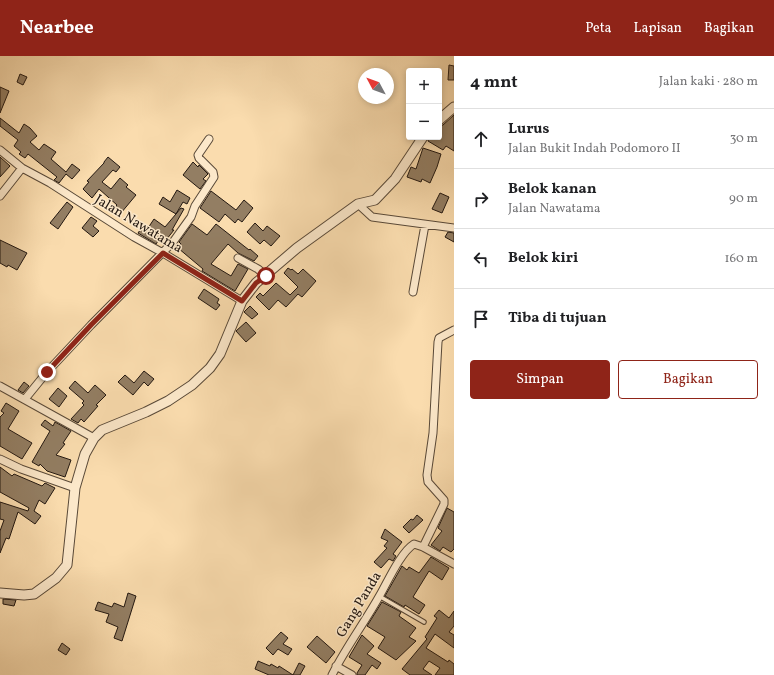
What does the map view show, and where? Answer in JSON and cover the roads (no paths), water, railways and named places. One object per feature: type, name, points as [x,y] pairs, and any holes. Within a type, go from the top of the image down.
[{"type":"street","points":[[442,117],[454,107]]},
{"type":"street","points":[[25,399],[47,372],[91,325],[173,242],[214,178],[214,172],[199,158],[198,155],[209,139]]},
{"type":"street","points":[[0,593],[24,595],[34,594],[56,578],[67,565],[75,488],[85,454],[94,438],[102,430],[146,412],[168,401],[192,385],[210,368],[220,354],[242,301],[256,283],[298,248],[358,204],[375,200],[395,179],[421,140]]},
{"type":"street","name":"Jalan Nawatama","points":[[0,150],[22,168],[50,183],[134,237],[242,301]]},
{"type":"street","points":[[0,196],[22,168]]},
{"type":"street","points":[[358,204],[372,217],[454,228]]},
{"type":"street","points":[[413,292],[425,225]]},
{"type":"street","points":[[238,258],[258,269],[266,276]]},
{"type":"street","points":[[454,330],[440,338],[438,342],[433,433],[428,475],[428,482],[444,500],[444,504],[423,547],[454,564]]},
{"type":"street","points":[[0,386],[94,438]]},
{"type":"street","points":[[0,459],[21,469],[75,488]]},
{"type":"street","name":"Gang Panda","points":[[332,675],[336,666],[409,547],[414,544],[423,547]]},
{"type":"street","points":[[336,666],[352,675]]},
{"type":"lane","points":[[380,596],[424,622]]}]
